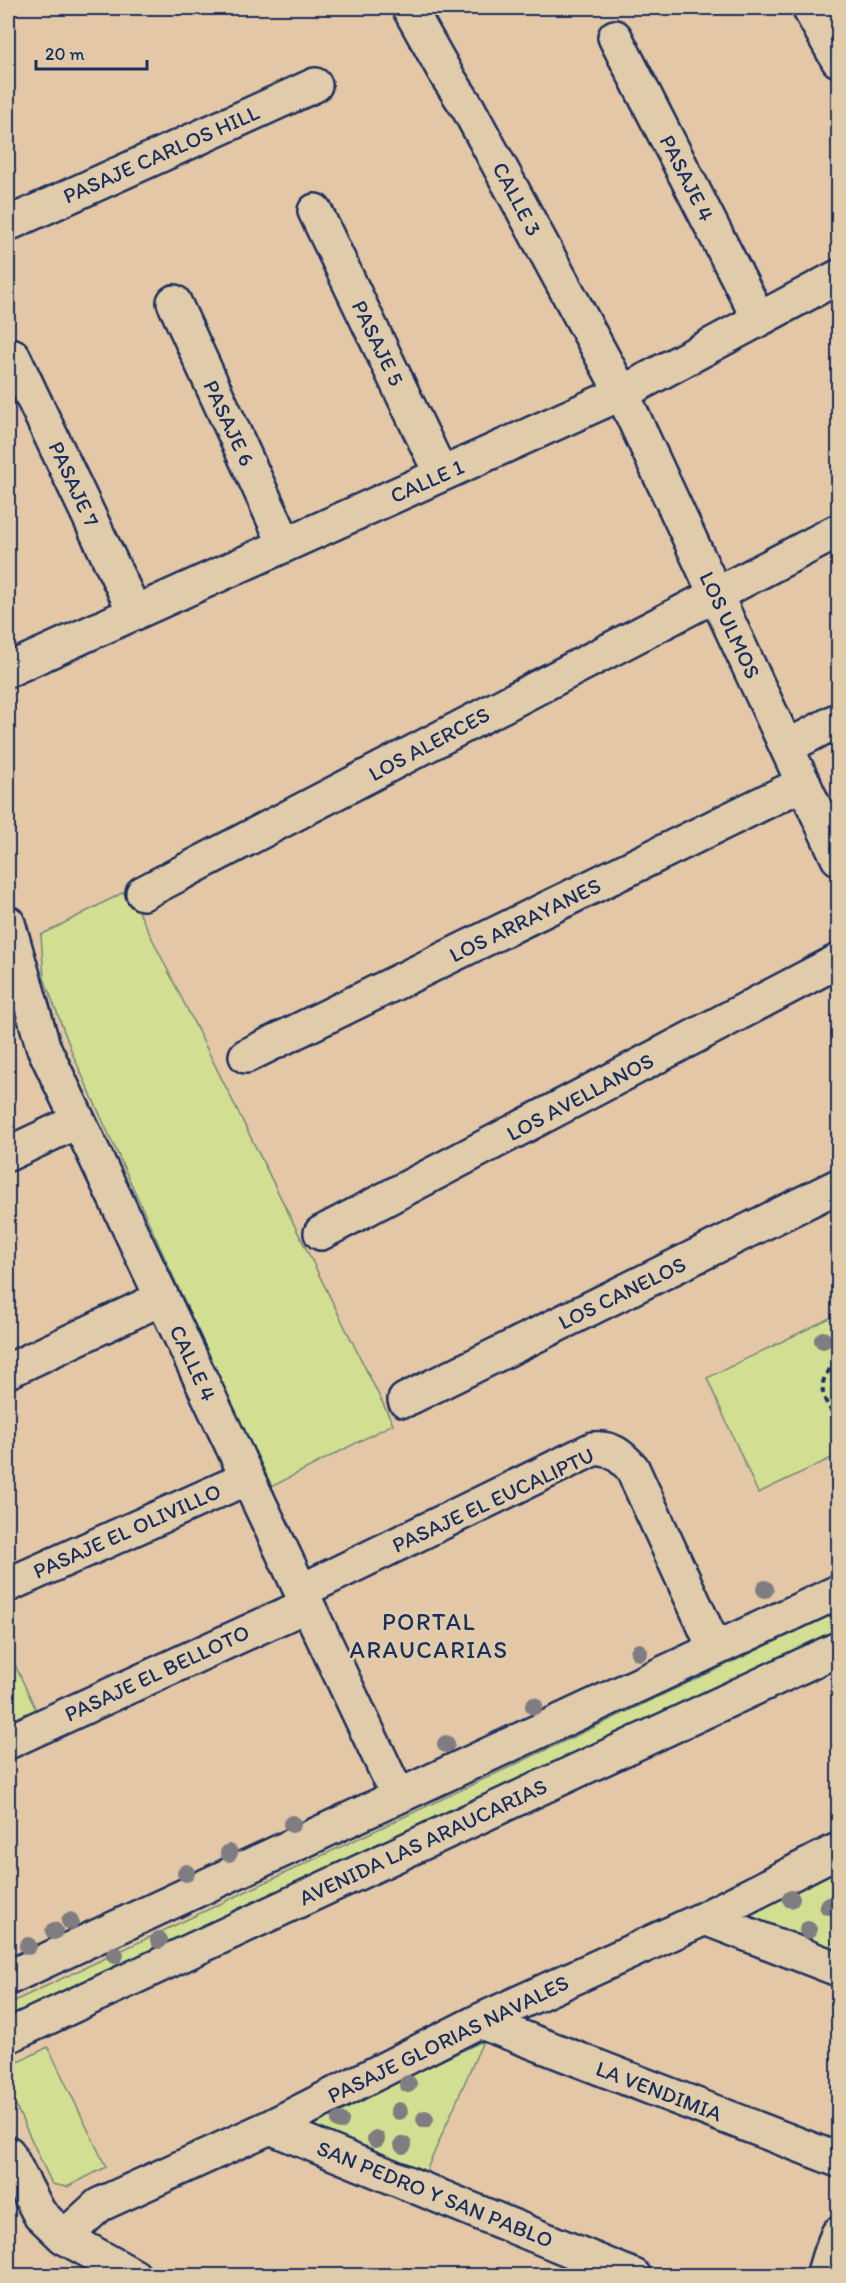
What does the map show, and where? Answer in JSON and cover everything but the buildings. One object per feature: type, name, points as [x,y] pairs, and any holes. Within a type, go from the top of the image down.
[{"type":"street","name":"CALLE 3","points":[[409,8],[447,76],[468,108],[622,393]]},
{"type":"street","points":[[809,8],[838,60]]},
{"type":"street","name":"PASAJE 4","points":[[615,37],[759,319]]},
{"type":"street","name":"PASAJE CARLOS HILL","points":[[8,224],[315,84]]},
{"type":"street","name":"PASAJE 5","points":[[315,211],[441,474]]},
{"type":"street","name":"CALLE 1","points":[[8,670],[622,393],[838,277]]},
{"type":"street","name":"PASAJE 6","points":[[174,302],[285,544]]},
{"type":"street","name":"PASAJE 7","points":[[13,356],[135,613]]},
{"type":"street","name":"LOS ULMOS","points":[[622,393],[838,858]]},
{"type":"street","name":"LOS ALERCES","points":[[143,893],[838,531]]},
{"type":"street","points":[[787,747],[838,720]]},
{"type":"street","name":"LOS ARRAYANES","points":[[246,1056],[804,783]]},
{"type":"street","name":"CALLE 4","points":[[9,937],[43,1046],[398,1797]]},
{"type":"street","name":"LOS AVELLANOS","points":[[321,1233],[838,961]]},
{"type":"street","points":[[8,1154],[78,1121]]},
{"type":"street","name":"LOS CANELOS","points":[[405,1400],[838,1186]]},
{"type":"street","points":[[8,1371],[162,1298]]},
{"type":"street","name":"PASAJE EL EUCALIPTU","points":[[304,1598],[593,1449],[606,1448],[622,1458],[632,1468],[715,1649]]},
{"type":"street","name":"PASAJE EL OLIVILLO","points":[[8,1585],[247,1478]]},
{"type":"street","points":[[8,1978],[838,1592]]},
{"type":"street","name":"PASAJE EL BELLOTO","points":[[8,1742],[304,1598]]},
{"type":"street","name":"AVENIDA LAS ARAUCARIAS","points":[[8,2036],[838,1649]]},
{"type":"street","name":"PASAJE GLORIAS NAVALES","points":[[64,2237],[99,2205],[270,2127],[479,2021],[705,1918],[838,1850]]},
{"type":"street","points":[[705,1918],[838,1969]]},
{"type":"street","name":"LA VENDIMIA","points":[[479,2021],[838,2160]]},
{"type":"street","name":"SAN PEDRO Y SAN PABLO","points":[[270,2127],[634,2276]]},
{"type":"street","points":[[8,2153],[39,2213],[64,2237],[134,2276]]},
{"type":"street","points":[[823,2276],[838,2234]]},
{"type":"path","points":[[838,1362],[830,1368],[823,1382],[823,1397],[838,1419]]},
{"type":"green space","points":[[128,890],[393,1424],[269,1488],[73,1055],[44,978],[41,935]]},
{"type":"green space","points":[[838,1314],[838,1455],[758,1493],[707,1378]]},
{"type":"green space","points":[[838,1612],[838,1629],[8,2021],[8,2004]]},
{"type":"green space","points":[[8,1650],[37,1712],[8,1725]]},
{"type":"green space","points":[[838,1863],[838,1954],[739,1913]]},
{"type":"green space","points":[[483,2041],[426,2171],[302,2126]]},
{"type":"green space","points":[[48,2047],[106,2167],[67,2187],[52,2184],[8,2089],[8,2067]]},
{"type":"district","name":"PORTAL ARAUCARIAS","points":[[429,1635]]}]
